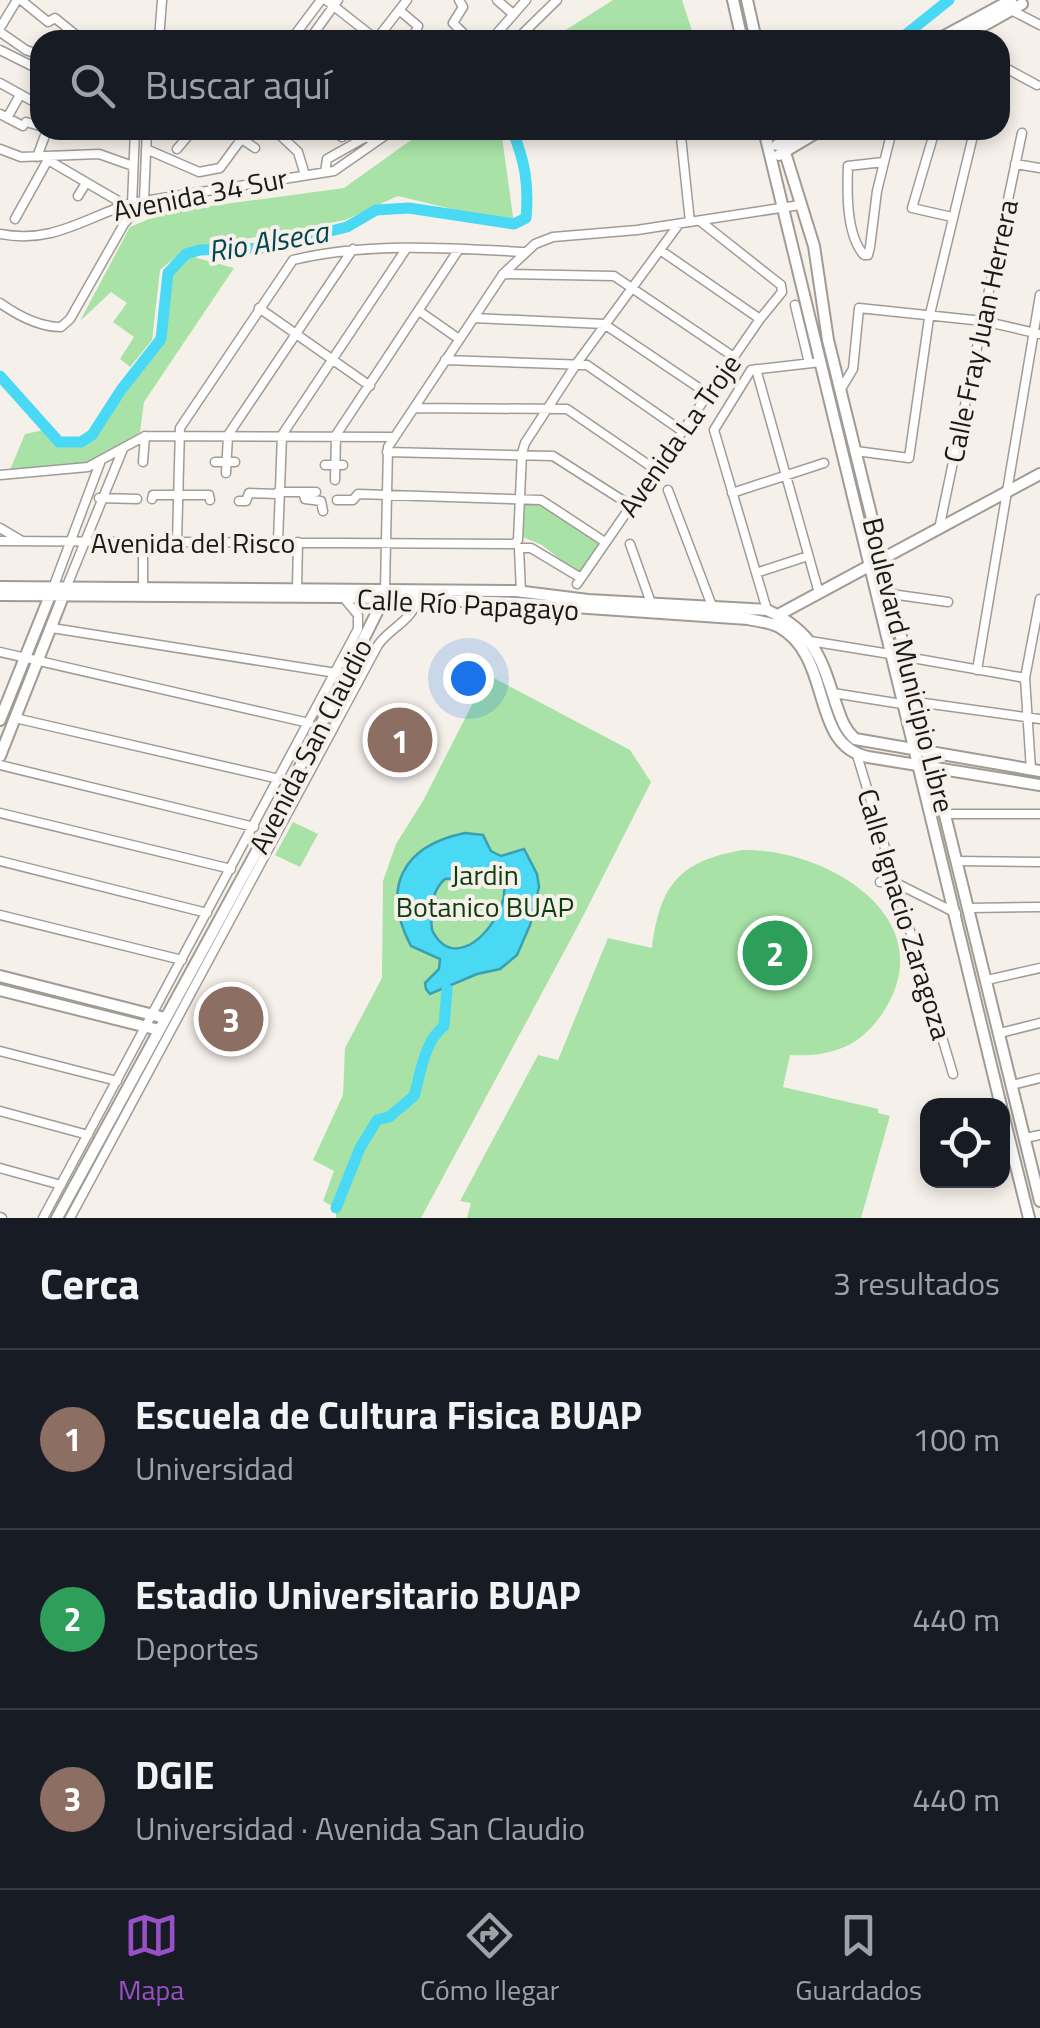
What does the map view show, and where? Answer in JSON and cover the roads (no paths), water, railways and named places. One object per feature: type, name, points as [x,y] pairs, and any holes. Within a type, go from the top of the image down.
[{"type":"main road","points":[[747,0],[754,30]]},
{"type":"main road","points":[[733,2],[740,30]]},
{"type":"main road","points":[[959,30],[1018,3]]},
{"type":"main road","points":[[974,30],[1018,3]]},
{"type":"main road","name":"Boulevard Municipio Libre","points":[[766,140],[815,363],[870,565],[1000,1098]]},
{"type":"main road","name":"Boulevard Municipio Libre","points":[[782,140],[814,246],[828,340],[1040,1201]]},
{"type":"main road","points":[[782,148],[790,140]]},
{"type":"main road","points":[[770,154],[799,140]]},
{"type":"main road","points":[[773,613],[819,593],[1040,474]]},
{"type":"main road","name":"Calle Río Papagayo","points":[[0,587],[58,592],[343,598],[519,592],[773,613]]},
{"type":"main road","name":"Calle Río Papagayo","points":[[0,595],[143,588],[297,588],[418,600],[748,619],[777,625],[812,662],[834,732],[842,746],[857,755]]},
{"type":"main road","points":[[0,756],[52,628],[58,592]]},
{"type":"main road","points":[[1,717],[58,592]]},
{"type":"main road","name":"Avenida San Claudio","points":[[57,1218],[271,825],[316,723],[385,594]]},
{"type":"main road","points":[[773,613],[790,621],[818,652],[842,722],[855,739],[1035,770]]},
{"type":"main road","points":[[340,676],[348,701]]},
{"type":"main road","points":[[316,710],[316,723]]},
{"type":"main road","points":[[857,755],[1040,785]]},
{"type":"main road","points":[[0,976],[165,1018]]},
{"type":"main road","points":[[0,990],[159,1030]]},
{"type":"main road","points":[[87,1012],[91,999]]},
{"type":"main road","points":[[100,1138],[104,1154]]},
{"type":"main road","name":"Boulevard Municipio Libre","points":[[1010,1142],[1028,1218]]},
{"type":"street","points":[[30,49],[0,30],[19,0],[48,22],[55,18],[72,30]]},
{"type":"street","points":[[160,30],[162,0]]},
{"type":"street","points":[[459,0],[462,7],[453,23],[460,30]]},
{"type":"street","points":[[496,0],[513,14]]},
{"type":"street","points":[[500,30],[526,0]]},
{"type":"street","points":[[526,30],[557,0]]},
{"type":"street","points":[[330,1],[364,30]]},
{"type":"street","points":[[301,30],[330,1]]},
{"type":"street","points":[[314,30],[330,1]]},
{"type":"street","points":[[1018,3],[1040,25]]},
{"type":"street","points":[[384,30],[403,4],[418,26],[416,30]]},
{"type":"street","points":[[504,25],[509,30]]},
{"type":"street","points":[[0,50],[30,65]]},
{"type":"street","points":[[1010,71],[1036,85]]},
{"type":"street","points":[[0,83],[30,100]]},
{"type":"street","points":[[20,94],[3,116],[30,125]]},
{"type":"street","name":"Calle Fray Juan Herrera","points":[[939,529],[1022,134]]},
{"type":"street","points":[[37,157],[44,140]]},
{"type":"street","points":[[0,303],[49,327],[61,328],[70,319],[130,207],[134,140]]},
{"type":"street","points":[[144,200],[146,140]]},
{"type":"street","points":[[177,149],[183,140]]},
{"type":"street","points":[[146,149],[200,172],[220,168],[240,140],[255,148]]},
{"type":"street","points":[[285,140],[296,150],[304,175]]},
{"type":"street","name":"Avenida 34 Sur","points":[[0,234],[45,237],[144,200],[339,169],[378,140]]},
{"type":"street","points":[[682,140],[695,221]]},
{"type":"street","points":[[883,162],[848,166],[850,215],[859,251],[864,255],[868,255],[870,247],[889,140]]},
{"type":"street","points":[[932,140],[912,208],[952,217]]},
{"type":"street","points":[[856,451],[909,458],[928,318],[972,140]]},
{"type":"street","points":[[0,150],[14,156],[49,158],[100,154],[133,166]]},
{"type":"street","points":[[49,158],[130,207]]},
{"type":"street","points":[[15,219],[49,158]]},
{"type":"street","points":[[1015,164],[1040,168]]},
{"type":"street","points":[[78,196],[86,182]]},
{"type":"street","name":"Avenida San Claudio","points":[[385,594],[387,452],[503,274],[524,252],[543,240],[571,234],[638,230],[800,206]]},
{"type":"street","name":"Avenida La Troje","points":[[518,544],[531,548],[579,582],[784,288],[695,221]]},
{"type":"street","points":[[519,592],[522,454],[576,363],[679,224]]},
{"type":"street","points":[[335,480],[339,465],[336,436],[459,248]]},
{"type":"street","points":[[178,542],[178,434],[293,260],[338,250],[459,248],[524,252]]},
{"type":"street","points":[[226,473],[230,462],[228,434],[353,250]]},
{"type":"street","points":[[278,542],[282,435],[406,250]]},
{"type":"street","points":[[660,250],[760,319]]},
{"type":"street","points":[[503,274],[610,276],[632,285],[734,357]]},
{"type":"street","points":[[977,670],[1037,333],[1040,295]]},
{"type":"street","points":[[773,613],[756,572],[714,430],[750,370],[815,363],[795,305]]},
{"type":"street","points":[[259,308],[370,386]]},
{"type":"street","points":[[841,389],[853,369],[859,308],[982,321],[1037,333]]},
{"type":"street","points":[[419,312],[459,339]]},
{"type":"street","points":[[474,318],[604,324],[708,394]]},
{"type":"street","points":[[445,360],[576,363],[592,367],[682,431]]},
{"type":"street","points":[[756,369],[819,593]]},
{"type":"street","points":[[413,408],[570,410],[656,470]]},
{"type":"street","points":[[143,462],[145,436]]},
{"type":"street","points":[[0,475],[88,468],[145,436],[393,438]]},
{"type":"street","points":[[58,592],[84,542],[123,448]]},
{"type":"street","points":[[387,452],[555,456],[630,505]]},
{"type":"street","points":[[215,462],[230,462]]},
{"type":"street","points":[[58,592],[71,542],[100,463]]},
{"type":"street","points":[[732,493],[824,463]]},
{"type":"street","points":[[325,465],[339,465]]},
{"type":"street","points":[[152,497],[200,490],[210,495],[210,500]]},
{"type":"street","points":[[668,490],[712,606]]},
{"type":"street","points":[[303,492],[305,499],[321,501],[323,512]]},
{"type":"street","points":[[239,501],[246,501],[248,494],[316,492]]},
{"type":"street","points":[[336,500],[353,500],[358,494],[545,501],[605,542]]},
{"type":"street","points":[[90,497],[137,499]]},
{"type":"street","points":[[0,528],[22,542]]},
{"type":"street","name":"Avenida del Risco","points":[[0,541],[518,544]]},
{"type":"street","points":[[143,542],[143,588]]},
{"type":"street","points":[[297,588],[298,542]]},
{"type":"street","points":[[630,544],[651,603]]},
{"type":"street","points":[[756,572],[808,556]]},
{"type":"street","points":[[892,594],[948,602]]},
{"type":"street","name":"Avenida San Claudio","points":[[316,710],[340,676],[360,624],[356,611],[343,598]]},
{"type":"street","name":"Avenida San Claudio","points":[[70,1218],[382,639],[406,622],[418,600]]},
{"type":"street","points":[[1035,770],[1025,678],[1040,600]]},
{"type":"street","points":[[52,628],[340,676]]},
{"type":"street","points":[[810,641],[890,654]]},
{"type":"street","points":[[0,652],[316,723]]},
{"type":"street","points":[[1029,657],[1040,658]]},
{"type":"street","points":[[906,658],[1025,678]]},
{"type":"street","points":[[832,694],[902,704]]},
{"type":"street","points":[[917,702],[1040,718]]},
{"type":"street","points":[[15,718],[279,779]]},
{"type":"street","name":"Avenida San Claudio","points":[[44,1218],[153,1015],[178,959],[279,779],[316,723]]},
{"type":"street","name":"Calle Ignacio Zaragoza","points":[[857,755],[953,1074]]},
{"type":"street","points":[[0,765],[254,827]]},
{"type":"street","points":[[0,814],[231,869]]},
{"type":"street","points":[[946,814],[1040,814]]},
{"type":"street","points":[[0,862],[207,913]]},
{"type":"street","points":[[958,862],[1040,862]]},
{"type":"street","points":[[880,882],[896,883],[956,914]]},
{"type":"street","points":[[970,908],[1040,907]]},
{"type":"street","points":[[0,916],[178,959]]},
{"type":"street","points":[[987,980],[1040,968]]},
{"type":"street","points":[[1000,1033],[1040,1023]]},
{"type":"street","points":[[0,1051],[117,1080]]},
{"type":"street","points":[[1012,1085],[1040,1078]]},
{"type":"street","points":[[0,1111],[88,1135]]},
{"type":"street","points":[[1025,1138],[1040,1134]]},
{"type":"street","points":[[0,1168],[61,1185]]},
{"type":"water","points":[[465,833],[483,835],[491,851],[501,856],[524,849],[539,887],[530,925],[517,955],[500,969],[477,974],[430,994],[425,983],[439,969],[440,959],[411,946],[402,925],[398,889],[412,859],[443,839]],"holes":[[[484,871],[499,876],[504,889],[501,906],[491,924],[478,939],[462,948],[446,946],[432,930],[432,902],[440,884],[445,879],[466,878]]]},
{"type":"waterway","name":"Rio Alseca","points":[[912,30],[949,0]]},
{"type":"waterway","name":"Rio Alseca","points":[[0,376],[59,442],[81,442],[92,435],[161,339],[168,273],[186,254],[261,248],[347,227],[376,210],[409,208],[514,224],[526,218],[527,195],[515,140]]},
{"type":"waterway","points":[[336,1208],[360,1148],[377,1120],[389,1117],[414,1096],[428,1049],[444,1026],[447,989]]},
{"type":"place","name":"Escuela de Cultura Fisica BUAP","points":[[400,740]]},
{"type":"place","name":"Estadio Universitario BUAP","points":[[775,953]]},
{"type":"place","name":"DGIE","points":[[231,1019]]},
{"type":"park label","name":"Jardin Botanico BUAP","points":[[485,890]]}]
